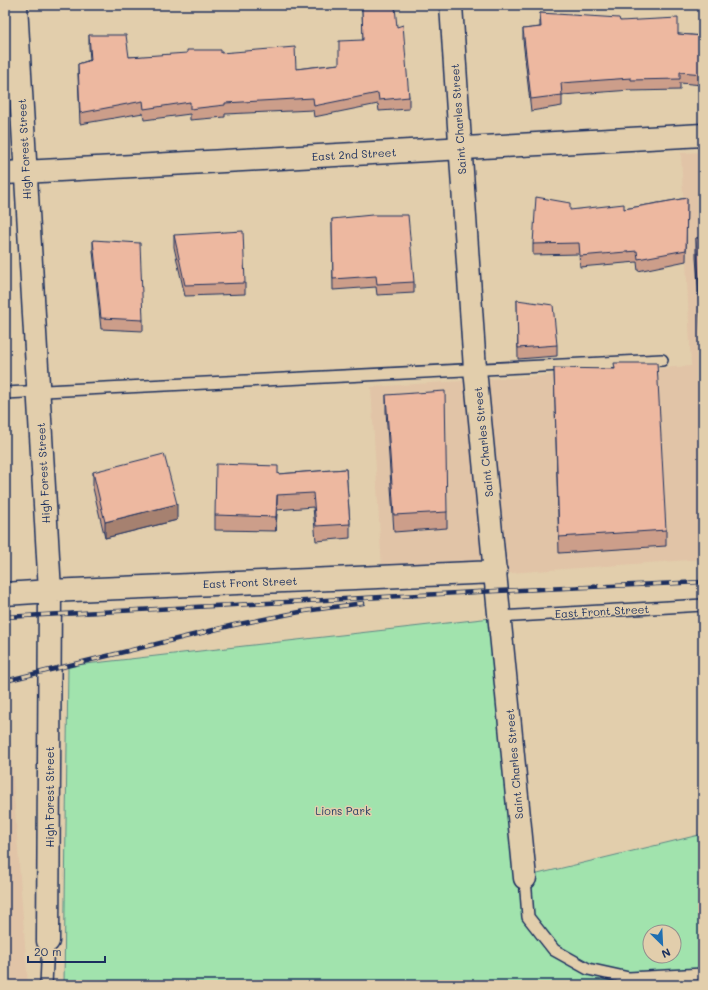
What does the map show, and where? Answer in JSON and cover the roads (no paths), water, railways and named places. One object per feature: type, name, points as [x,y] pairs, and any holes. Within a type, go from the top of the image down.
[{"type":"street","name":"High Forest Street","points":[[16,5],[15,172],[38,391],[50,591],[48,941]]},
{"type":"street","name":"Saint Charles Street","points":[[451,5],[475,369],[525,878]]},
{"type":"street","name":"East 2nd Street","points":[[15,172],[703,135]]},
{"type":"street","name":"East Front Street","points":[[5,594],[496,572]]},
{"type":"lane","points":[[5,393],[662,360]]},
{"type":"lane","name":"East Front Street","points":[[500,616],[703,605]]},
{"type":"lane","points":[[525,878],[528,917],[554,950],[588,969],[629,978],[703,974]]},
{"type":"lane","points":[[46,985],[48,941]]},
{"type":"railway","points":[[5,617],[496,591],[703,582]]},
{"type":"railway","points":[[5,681],[234,625],[305,611],[363,603]]},
{"type":"park label","name":"Lions Park","points":[[343,810]]}]
